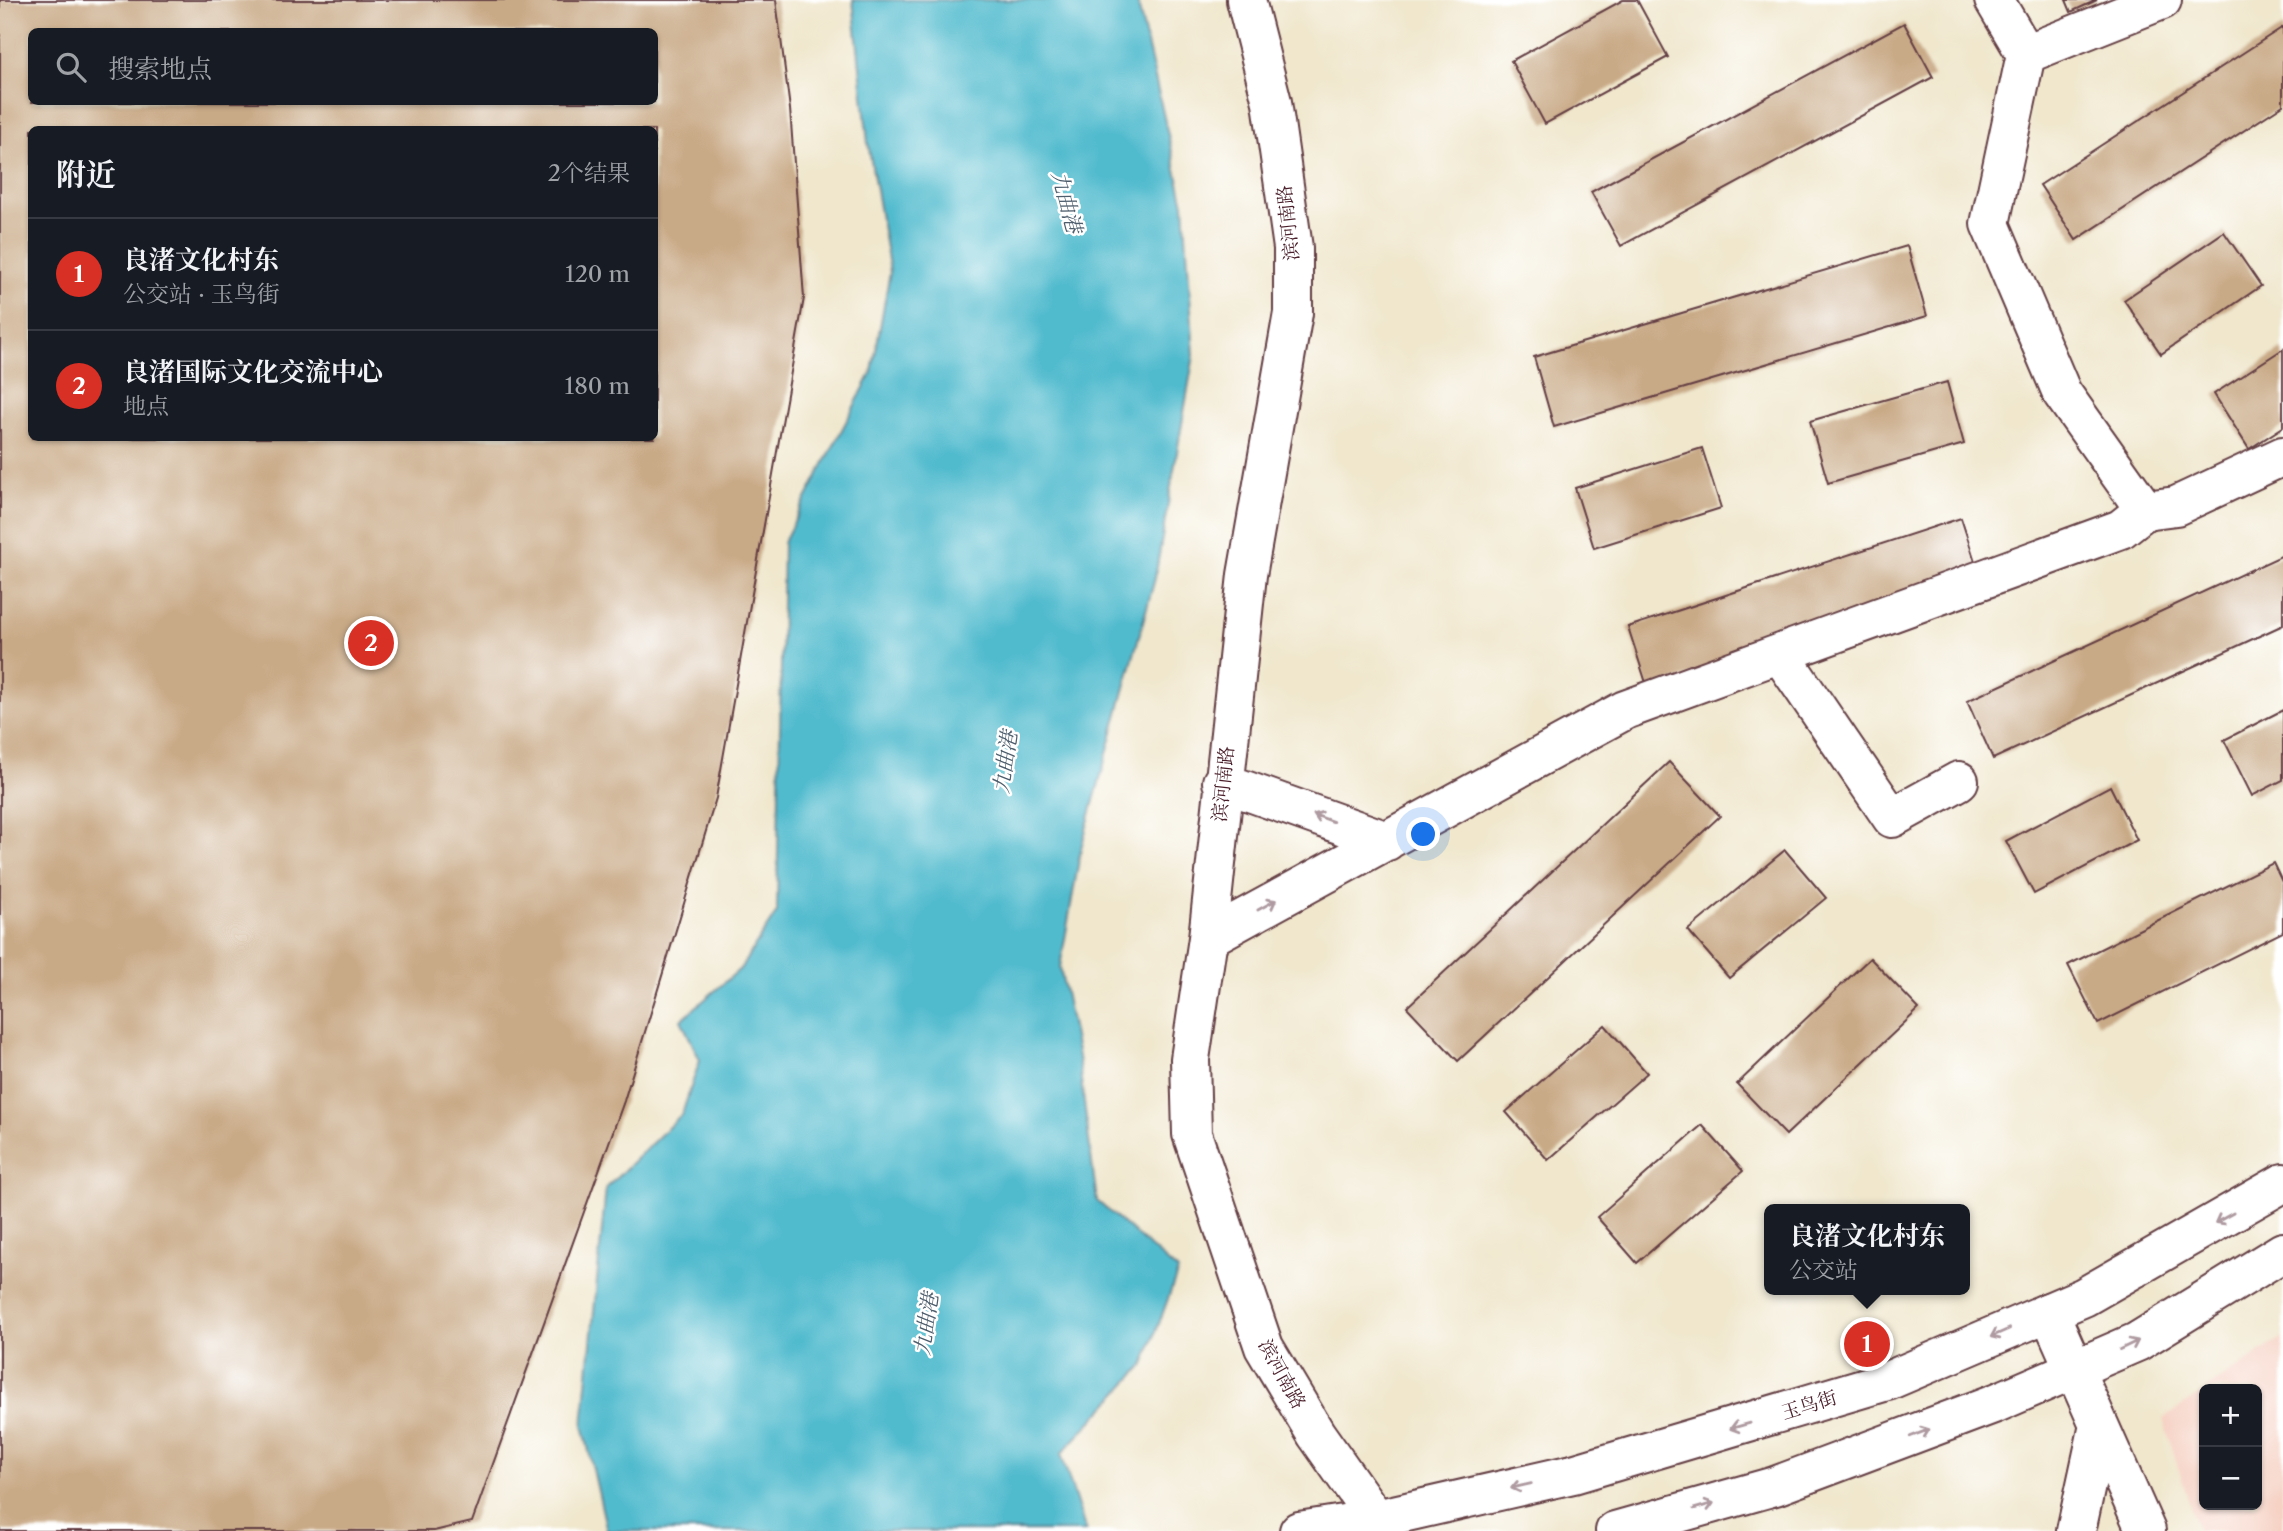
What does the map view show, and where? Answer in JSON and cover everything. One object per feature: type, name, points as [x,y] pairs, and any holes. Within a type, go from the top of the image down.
[{"type":"street","name":"滨河南路","points":[[1246,0],[1272,102],[1293,248],[1293,313],[1247,575],[1222,782],[1208,938],[1190,1059],[1192,1133],[1264,1347],[1316,1434],[1378,1525]]},
{"type":"street","points":[[1994,0],[2026,54],[1990,224],[2063,393],[2145,510]]},
{"type":"street","points":[[2026,54],[2162,0]]},
{"type":"street","points":[[1208,938],[1625,710],[2121,529],[2145,510],[2176,506],[2283,456]]},
{"type":"street","points":[[1780,654],[1892,818],[1959,781]]},
{"type":"street","points":[[1222,782],[1387,841]]},
{"type":"street","name":"玉鸟街","points":[[1299,1531],[1378,1525],[1573,1474],[1878,1384],[2084,1297],[2283,1183]]},
{"type":"street","points":[[1615,1531],[1775,1486],[1996,1404],[2137,1342],[2283,1252]]},
{"type":"street","points":[[2049,1311],[2146,1531]]},
{"type":"street","points":[[2076,1531],[2099,1425]]},
{"type":"shaded area","points":[[2283,1337],[2283,1531],[2198,1531],[2163,1419],[2199,1394],[2199,1510],[2262,1510],[2262,1384],[2213,1384]]},
{"type":"water","name":"九曲港","points":[[853,0],[1137,0],[1184,204],[1194,355],[1155,578],[1081,848],[1060,967],[1078,1057],[1097,1201],[1178,1271],[1144,1365],[1061,1454],[1086,1531],[607,1531],[583,1425],[606,1188],[682,1114],[700,1060],[681,1020],[740,969],[777,912],[783,543],[872,372],[890,272],[868,143]]},
{"type":"building","points":[[0,0],[776,0],[790,109],[804,298],[716,798],[624,1101],[472,1522],[434,1531],[0,1531]]},
{"type":"building","points":[[1623,0],[1637,0],[1668,57],[1545,124],[1511,61]]},
{"type":"building","points":[[2066,0],[2097,0],[2071,12]]},
{"type":"building","points":[[1904,23],[1933,77],[1621,246],[1591,192]]},
{"type":"building","points":[[2283,27],[2283,105],[2076,240],[2040,185]]},
{"type":"building","points":[[2224,232],[2261,286],[2161,354],[2124,300]]},
{"type":"building","points":[[1907,246],[1927,316],[1554,427],[1534,357]]},
{"type":"building","points":[[2283,349],[2283,427],[2249,449],[2214,394]]},
{"type":"building","points":[[1947,382],[1964,444],[1828,483],[1810,421]]},
{"type":"building","points":[[1702,448],[1721,508],[1594,548],[1575,488]]},
{"type":"building","points":[[1961,518],[1981,580],[1648,689],[1628,627]]},
{"type":"building","points":[[2283,555],[2283,625],[1993,759],[1967,701]]},
{"type":"building","points":[[2283,710],[2283,780],[2252,796],[2224,740]]},
{"type":"building","points":[[1669,762],[1720,816],[1458,1061],[1407,1007]]},
{"type":"building","points":[[2110,786],[2137,840],[2034,894],[2006,841]]},
{"type":"building","points":[[1785,850],[1826,898],[1729,978],[1688,930]]},
{"type":"building","points":[[2273,863],[2283,884],[2283,932],[2098,1024],[2068,965]]},
{"type":"building","points":[[1870,958],[1919,1009],[1786,1135],[1737,1084]]},
{"type":"building","points":[[1605,1025],[1647,1073],[1548,1160],[1506,1112]]},
{"type":"building","points":[[1702,1125],[1743,1171],[1637,1263],[1597,1217]]},
{"type":"place","name":"良渚国际文化交流中心","points":[[371,643]]},
{"type":"place","name":"良渚文化村东","points":[[1867,1344]]}]
